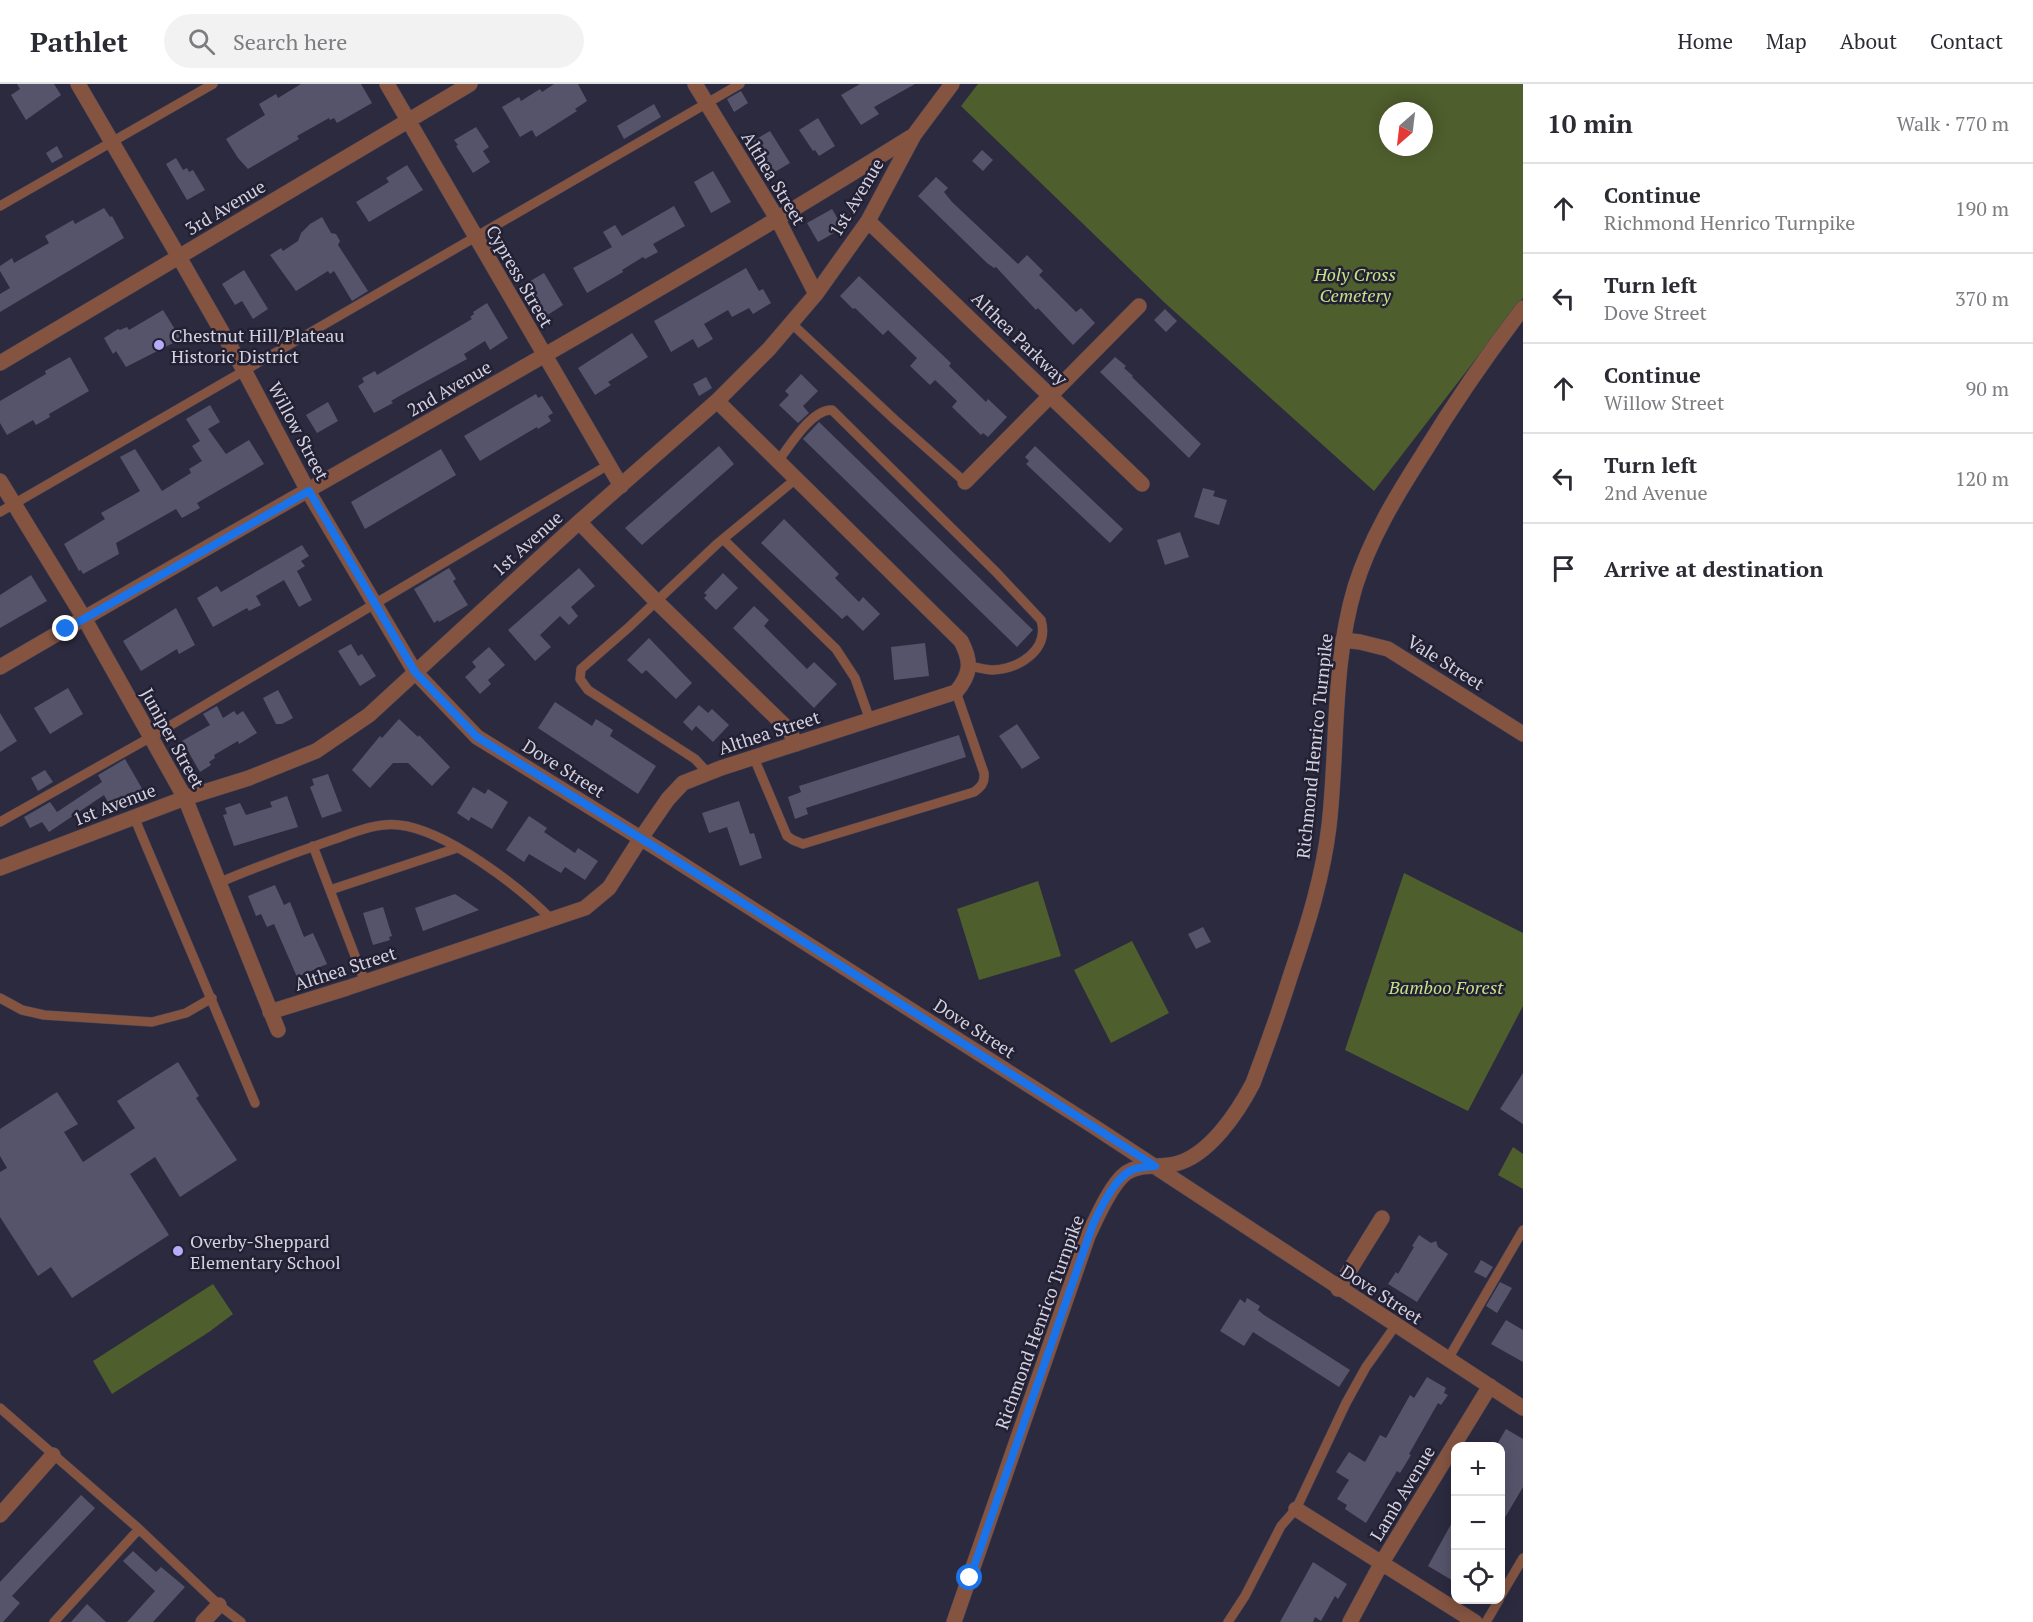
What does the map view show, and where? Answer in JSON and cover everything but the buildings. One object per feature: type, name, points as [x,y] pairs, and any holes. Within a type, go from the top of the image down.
[{"type":"street","name":"Willow Street","points":[[78,84],[245,372],[309,491],[415,672]]},
{"type":"street","name":"Cypress Street","points":[[387,84],[621,486]]},
{"type":"street","name":"3rd Avenue","points":[[0,363],[470,84]]},
{"type":"street","name":"Althea Street","points":[[695,84],[778,220],[816,294]]},
{"type":"street","name":"1st Avenue","points":[[0,868],[185,798],[249,778],[316,751],[369,714],[579,522],[717,400],[769,349],[816,294],[868,221],[914,135],[952,84]]},
{"type":"street","name":"2nd Avenue","points":[[0,668],[544,357],[778,220],[914,135]]},
{"type":"street","name":"Althea Parkway","points":[[868,221],[1052,395],[1142,484]]},
{"type":"street","points":[[965,482],[1139,306]]},
{"type":"street","name":"Richmond Henrico Turnpike","points":[[954,1622],[1093,1224],[1108,1196],[1124,1174],[1139,1168],[1186,1160],[1197,1154],[1220,1132],[1245,1098],[1266,1049],[1305,931],[1323,866],[1329,824],[1343,640],[1358,579],[1385,517],[1453,405],[1488,353],[1523,308]]},
{"type":"street","points":[[717,400],[961,642],[969,666],[966,680],[956,692]]},
{"type":"street","name":"Juniper Street","points":[[0,481],[84,618],[185,798],[278,1030]]},
{"type":"street","points":[[579,522],[656,601],[789,730],[796,744]]},
{"type":"street","name":"Vale Street","points":[[1343,640],[1388,649],[1523,734]]},
{"type":"street","name":"Dove Street","points":[[415,672],[477,737],[641,838],[1155,1166],[1523,1408]]},
{"type":"street","name":"Althea Street","points":[[270,1012],[585,908],[609,888],[668,799],[683,783],[956,692]]},
{"type":"street","points":[[1338,1288],[1382,1218]]},
{"type":"street","name":"Lamb Avenue","points":[[1350,1622],[1381,1564],[1490,1386]]},
{"type":"street","points":[[0,1515],[53,1455]]},
{"type":"street","points":[[1296,1509],[1475,1622]]},
{"type":"street","points":[[204,1622],[219,1605]]},
{"type":"lane","points":[[0,206],[213,84]]},
{"type":"lane","points":[[0,512],[740,84]]},
{"type":"lane","points":[[791,322],[902,427],[965,482]]},
{"type":"lane","points":[[779,460],[815,416],[825,410],[832,410],[1004,580],[1041,620],[1044,629],[1041,641],[1034,653],[1023,662],[1008,668],[990,670],[969,666]]},
{"type":"lane","points":[[0,822],[151,737],[608,465]]},
{"type":"lane","points":[[708,773],[695,759],[588,690],[580,679],[581,669],[723,539],[798,478]]},
{"type":"lane","points":[[723,539],[836,649],[855,678],[870,720]]},
{"type":"lane","points":[[754,758],[787,836],[803,844],[974,792],[985,780],[984,773],[956,692]]},
{"type":"lane","points":[[134,817],[255,1103]]},
{"type":"lane","points":[[218,883],[366,828],[398,824],[428,832],[457,848],[532,899],[552,920]]},
{"type":"lane","points":[[313,846],[365,982]]},
{"type":"lane","points":[[330,890],[457,848]]},
{"type":"lane","points":[[0,998],[22,1010],[44,1015],[152,1022],[186,1013],[212,998]]},
{"type":"lane","points":[[1448,1359],[1523,1230]]},
{"type":"lane","points":[[1228,1622],[1245,1596],[1281,1526],[1296,1509],[1346,1403],[1366,1367],[1396,1325]]},
{"type":"lane","points":[[0,1408],[139,1529],[219,1605],[241,1622]]},
{"type":"lane","points":[[54,1622],[139,1529]]},
{"type":"lane","points":[[1505,1589],[1523,1558]]},
{"type":"lane","points":[[1486,1622],[1496,1604]]},
{"type":"green space","name":"Holy Cross Cemetery","points":[[978,84],[1523,84],[1523,298],[1374,491],[1165,303],[961,106]]},
{"type":"green space","name":"Bamboo Forest","points":[[1404,873],[1523,933],[1523,1006],[1468,1111],[1345,1050]]},
{"type":"green space","points":[[1038,881],[1061,956],[979,980],[957,909]]},
{"type":"green space","points":[[1132,941],[1169,1013],[1111,1043],[1074,970]]},
{"type":"green space","points":[[1513,1147],[1523,1154],[1523,1189],[1498,1175]]},
{"type":"green space","points":[[213,1284],[233,1314],[112,1394],[93,1361]]},
{"type":"place","name":"Chestnut Hill/Plateau Historic District","points":[[159,345]]},
{"type":"place","name":"Overby-Sheppard Elementary School","points":[[178,1251]]},
{"type":"route","points":[[66,629],[309,491],[415,672],[477,737],[658,849],[1155,1166],[1131,1170],[1124,1174],[1108,1196],[1093,1224],[970,1578]]}]
